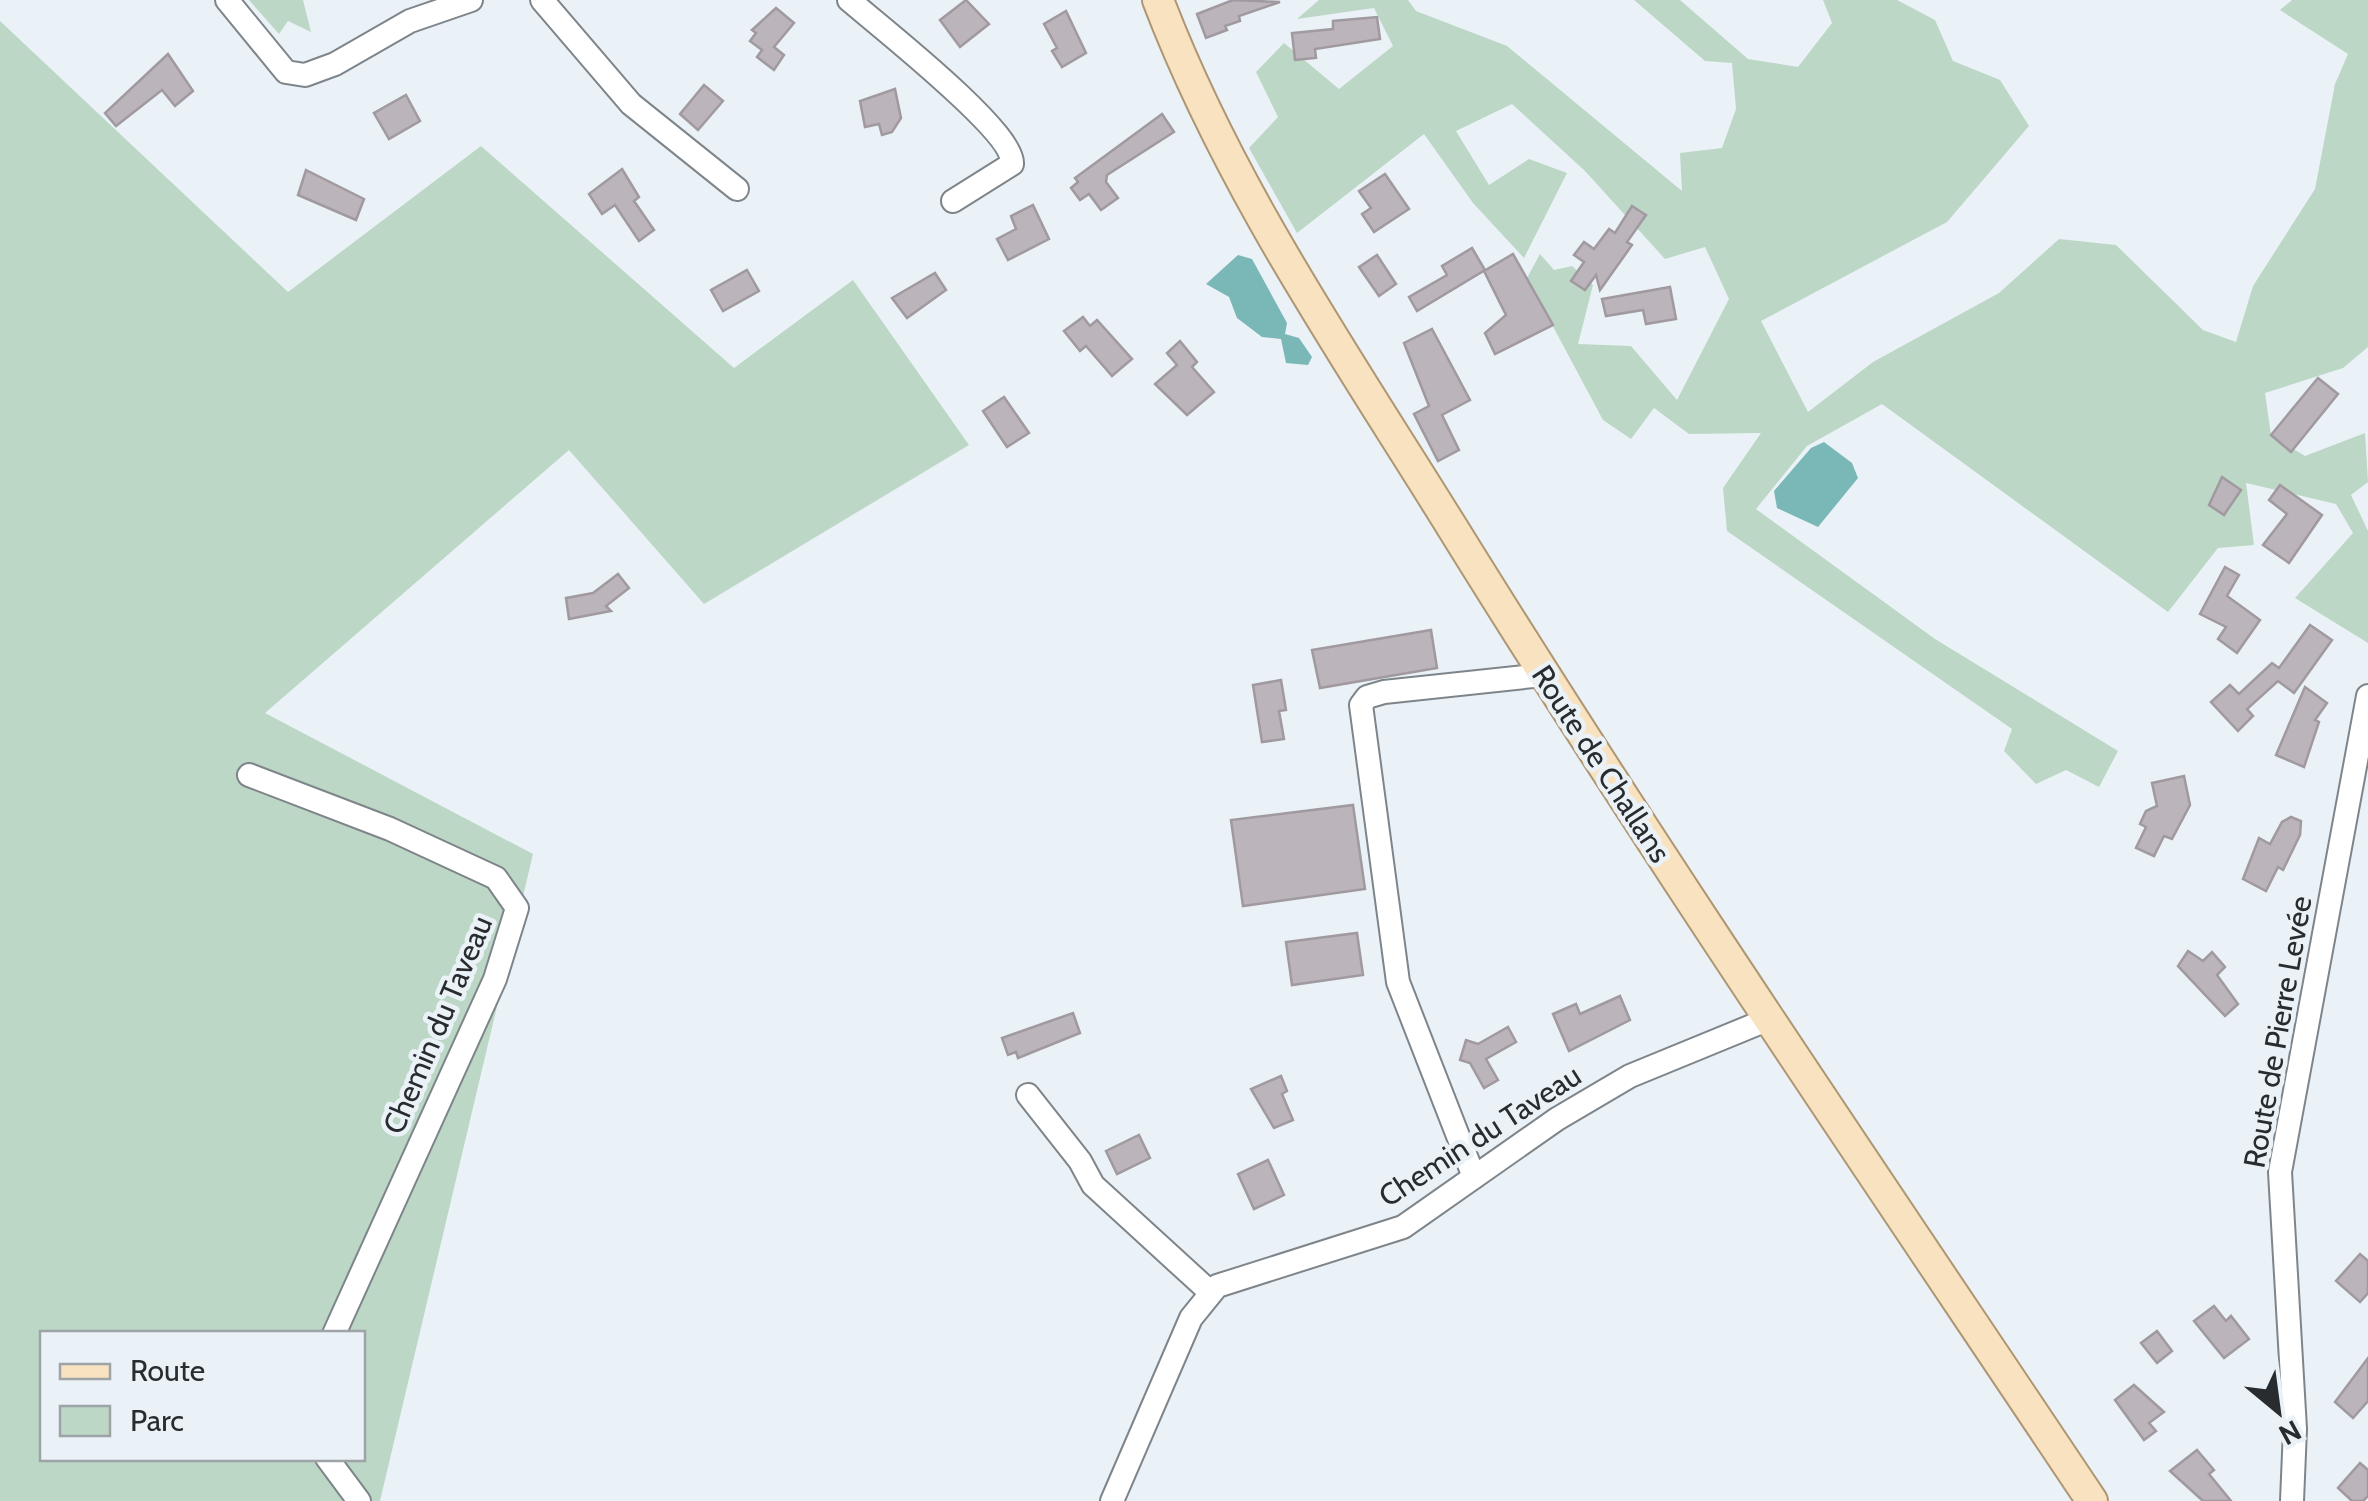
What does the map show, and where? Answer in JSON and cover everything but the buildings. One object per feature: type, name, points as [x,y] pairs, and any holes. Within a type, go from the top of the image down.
[{"type":"main road","name":"Route de Challans","points":[[1158,0],[1196,94],[1242,186],[1544,674],[1769,1019],[2092,1501]]},
{"type":"street","points":[[227,0],[286,72],[305,75],[334,64],[410,20],[471,0]]},
{"type":"street","points":[[542,0],[632,104],[737,190]]},
{"type":"street","points":[[849,0],[975,108],[1010,152],[1012,164],[953,200]]},
{"type":"street","points":[[1474,1176],[1398,982],[1360,706],[1368,697],[1384,692],[1544,674]]},
{"type":"street","name":"Route de Pierre Levée","points":[[2292,1501],[2295,1429],[2280,1172],[2368,696]]},
{"type":"street","name":"Chemin du Taveau","points":[[249,776],[390,829],[496,878],[517,908],[495,979],[335,1331]]},
{"type":"street","name":"Chemin du Taveau","points":[[1210,1292],[1263,1268],[1403,1227],[1474,1176],[1630,1076],[1769,1019]]},
{"type":"street","points":[[1028,1095],[1076,1155],[1092,1185],[1210,1292],[1191,1318],[1112,1501]]},
{"type":"street","points":[[329,1461],[359,1501]]},
{"type":"green space","points":[[249,0],[303,0],[311,32],[288,21],[279,34]]},
{"type":"green space","points":[[1319,0],[1408,0],[1416,11],[1507,46],[1682,191],[1680,153],[1722,148],[1736,109],[1732,63],[1705,61],[1634,0],[1680,0],[1748,59],[1798,67],[1832,23],[1823,0],[1897,0],[1935,20],[1953,61],[2000,80],[2029,126],[1947,222],[1761,321],[1808,412],[1873,362],[1999,293],[2059,239],[2116,245],[2203,330],[2236,342],[2253,286],[2315,189],[2335,84],[2348,54],[2280,10],[2292,0],[2368,0],[2368,347],[2343,368],[2265,393],[2271,435],[2305,456],[2365,433],[2368,482],[2351,495],[2368,531],[2368,643],[2295,598],[2353,533],[2336,504],[2246,483],[2254,545],[2218,548],[2168,612],[1882,404],[1807,446],[1756,509],[1935,639],[2118,751],[2099,787],[2066,770],[2036,784],[2004,751],[2012,729],[1727,531],[1723,488],[1761,433],[1689,434],[1654,408],[1631,439],[1603,420],[1527,278],[1540,254],[1554,270],[1572,266],[1593,285],[1578,344],[1631,346],[1677,400],[1729,299],[1705,247],[1665,259],[1585,171],[1512,104],[1456,131],[1489,185],[1529,159],[1567,173],[1524,258],[1473,203],[1424,134],[1297,233],[1249,148],[1278,117],[1256,72],[1284,43],[1339,89],[1393,46],[1374,8],[1297,19]]},
{"type":"green space","points":[[0,21],[288,292],[481,146],[734,368],[853,280],[969,445],[704,604],[569,450],[265,713],[533,854],[380,1501],[0,1501]]},
{"type":"water","points":[[1238,255],[1252,259],[1287,323],[1285,334],[1299,338],[1312,357],[1308,365],[1286,363],[1281,339],[1262,337],[1237,318],[1229,297],[1206,284]]},
{"type":"water","points":[[1824,442],[1852,463],[1858,478],[1818,527],[1777,508],[1774,491],[1811,448]]}]
